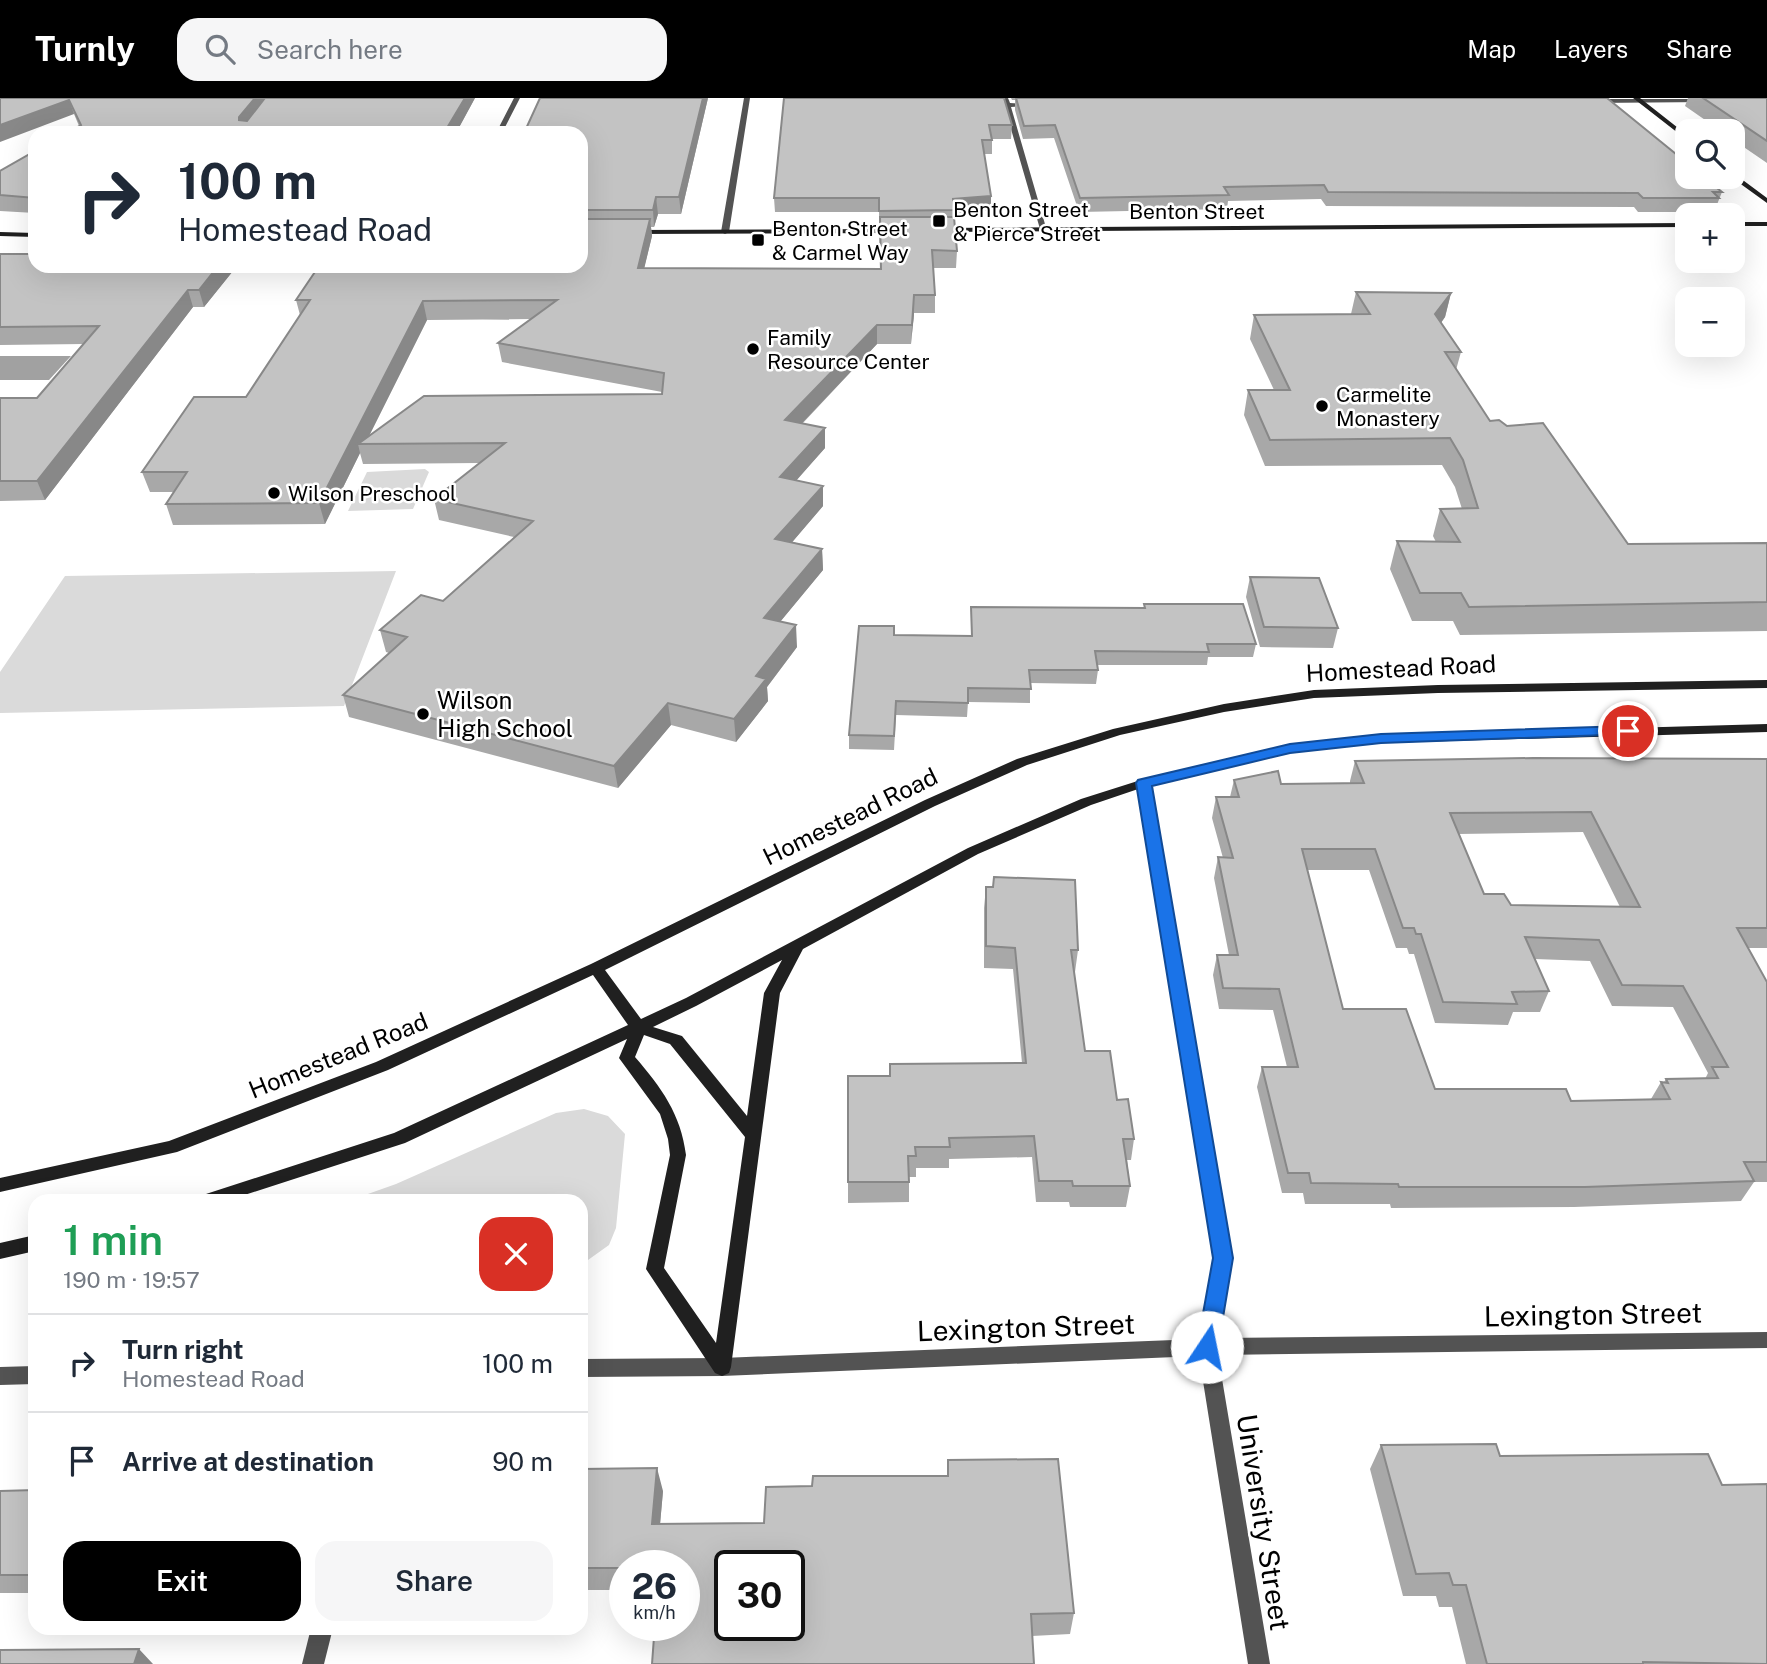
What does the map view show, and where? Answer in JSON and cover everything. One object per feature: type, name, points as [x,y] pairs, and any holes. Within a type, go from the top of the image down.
[{"type":"main road","points":[[1638,100],[1675,129]]},
{"type":"main road","points":[[1745,184],[1767,201]]},
{"type":"main road","points":[[1745,225],[1767,224]]},
{"type":"main road","name":"Benton Street","points":[[927,230],[1675,225]]},
{"type":"main road","points":[[619,232],[915,230]]},
{"type":"main road","points":[[0,234],[28,235]]},
{"type":"main road","name":"Homestead Road","points":[[0,1185],[171,1147],[382,1066],[597,968],[930,803],[1022,762],[1117,732],[1224,708],[1314,694],[1438,688],[1767,684]]},
{"type":"main road","points":[[227,1194],[399,1138],[639,1028],[973,851],[1086,802],[1144,783],[1290,748],[1381,739],[1767,728]]},
{"type":"main road","points":[[722,1367],[772,993],[799,943]]},
{"type":"main road","points":[[597,968],[639,1028],[676,1040],[752,1135]]},
{"type":"main road","points":[[639,1028],[627,1058],[659,1096],[671,1116],[677,1138],[678,1155],[655,1269],[722,1367]]},
{"type":"main road","points":[[0,1251],[28,1245]]},
{"type":"street","points":[[503,126],[517,98]]},
{"type":"street","points":[[725,232],[747,98]]},
{"type":"street","points":[[1580,102],[1715,101]]},
{"type":"street","points":[[1037,105],[1006,102],[1044,229]]},
{"type":"street","name":"University Street","points":[[1144,783],[1223,1258],[1207,1347],[1259,1664]]},
{"type":"street","name":"Lexington Street","points":[[588,1368],[722,1367],[1207,1347],[1767,1340]]},
{"type":"street","points":[[0,1376],[28,1375]]},
{"type":"street","points":[[313,1664],[320,1635]]},
{"type":"shaded area","points":[[0,356],[71,356],[49,380],[0,380]]},
{"type":"shaded area","points":[[425,469],[429,472],[413,509],[348,511],[367,472]]},
{"type":"shaded area","points":[[396,571],[344,706],[0,713],[0,672],[65,576]]},
{"type":"shaded area","points":[[584,1109],[608,1116],[625,1134],[616,1228],[609,1245],[588,1260],[588,1194],[368,1194],[396,1184],[556,1113]]},
{"type":"building","points":[[0,98],[255,98],[239,117],[239,120],[247,121],[265,98],[465,98],[448,126],[79,126],[69,100],[0,125]]},
{"type":"building","points":[[540,98],[703,98],[679,197],[656,197],[653,210],[588,210],[588,126],[527,126]]},
{"type":"building","points":[[784,98],[1004,98],[1012,125],[989,125],[992,140],[982,140],[991,196],[953,199],[954,210],[879,211],[879,198],[774,198]]},
{"type":"building","points":[[1016,98],[1607,98],[1675,153],[1675,189],[1718,189],[1722,192],[1713,192],[1719,198],[1643,198],[1638,193],[1328,192],[1324,185],[1224,187],[1229,195],[1080,198],[1055,125],[1024,126]]},
{"type":"building","points":[[1703,98],[1767,98],[1767,141],[1745,126],[1745,119],[1734,119]]},
{"type":"building","points":[[28,155],[28,197],[0,195],[0,171]]},
{"type":"building","points":[[880,217],[954,217],[957,251],[932,250],[935,295],[914,295],[912,325],[877,325],[785,420],[825,428],[780,477],[823,486],[775,539],[822,549],[764,618],[796,625],[756,676],[766,679],[734,719],[668,703],[614,766],[343,695],[407,637],[380,630],[421,595],[443,601],[533,521],[434,499],[505,443],[358,444],[424,396],[662,394],[664,373],[498,343],[557,300],[423,301],[319,503],[166,504],[187,472],[142,472],[194,397],[246,397],[310,300],[296,300],[314,273],[588,273],[588,219],[650,219],[638,268],[881,269]]},
{"type":"building","points":[[0,254],[28,254],[28,273],[212,273],[199,290],[188,290],[37,481],[0,481],[0,398],[37,398],[99,326],[0,327]]},
{"type":"building","points":[[1356,292],[1451,293],[1435,314],[1461,352],[1445,352],[1490,421],[1499,420],[1507,426],[1543,423],[1628,544],[1767,543],[1767,602],[1469,607],[1461,593],[1420,593],[1397,541],[1460,542],[1440,509],[1478,508],[1463,460],[1450,438],[1270,440],[1248,390],[1290,390],[1254,315],[1370,314]]},
{"type":"building","points":[[1250,577],[1319,578],[1338,628],[1264,627]]},
{"type":"building","points":[[1144,604],[1243,604],[1256,644],[1207,644],[1209,652],[1095,651],[1098,670],[1029,670],[1031,689],[968,688],[968,703],[896,701],[894,736],[849,735],[859,626],[894,626],[894,635],[972,636],[971,607],[1145,608]]},
{"type":"building","points":[[1533,758],[1767,759],[1767,928],[1737,928],[1767,982],[1767,1162],[1744,1162],[1754,1181],[1585,1187],[1399,1187],[1398,1184],[1311,1183],[1309,1173],[1288,1173],[1262,1067],[1298,1067],[1279,989],[1223,988],[1217,955],[1238,955],[1218,857],[1233,858],[1216,797],[1239,797],[1234,780],[1278,771],[1281,784],[1364,783],[1355,761]],"holes":[[[1591,812],[1640,907],[1511,905],[1504,894],[1484,894],[1450,813]],[[1302,849],[1375,849],[1403,928],[1414,928],[1416,934],[1421,934],[1443,1002],[1517,1004],[1512,992],[1549,991],[1525,937],[1599,940],[1622,985],[1683,986],[1728,1067],[1712,1067],[1718,1078],[1666,1079],[1668,1083],[1661,1082],[1670,1099],[1571,1101],[1566,1089],[1435,1089],[1406,1009],[1343,1009]]]},
{"type":"building","points":[[994,877],[1075,880],[1078,950],[1071,950],[1085,1051],[1110,1051],[1117,1100],[1128,1099],[1134,1139],[1123,1139],[1130,1186],[1073,1186],[1072,1181],[1039,1181],[1034,1136],[949,1138],[950,1147],[915,1147],[916,1156],[908,1156],[909,1182],[848,1182],[848,1076],[890,1076],[890,1064],[1026,1063],[1015,948],[986,946],[986,887],[993,887]]},
{"type":"building","points":[[1496,1444],[1500,1456],[1708,1454],[1722,1485],[1767,1484],[1767,1664],[1487,1664],[1466,1585],[1453,1585],[1449,1573],[1416,1574],[1381,1445]]},
{"type":"building","points":[[1058,1459],[1074,1613],[1031,1614],[1034,1664],[652,1664],[654,1641],[700,1641],[700,1550],[609,1550],[609,1568],[588,1568],[588,1469],[657,1468],[652,1524],[764,1523],[766,1487],[812,1486],[813,1476],[948,1476],[948,1460]]},
{"type":"building","points":[[28,1490],[28,1575],[0,1575],[0,1491]]},
{"type":"building","points":[[139,1649],[134,1664],[0,1664],[0,1650]]},
{"type":"place","name":"Benton Street & Pierce Street","points":[[939,221]]},
{"type":"place","name":"Benton Street & Carmel Way","points":[[758,240]]},
{"type":"place","name":"Family Resource Center","points":[[753,349]]},
{"type":"place","name":"Carmelite Monastery","points":[[1322,406]]},
{"type":"place","name":"Wilson Preschool","points":[[274,493]]},
{"type":"place","name":"Wilson High School","points":[[423,714]]},
{"type":"route","points":[[1207,1347],[1223,1258],[1144,783],[1290,748],[1381,739],[1628,731]]}]
